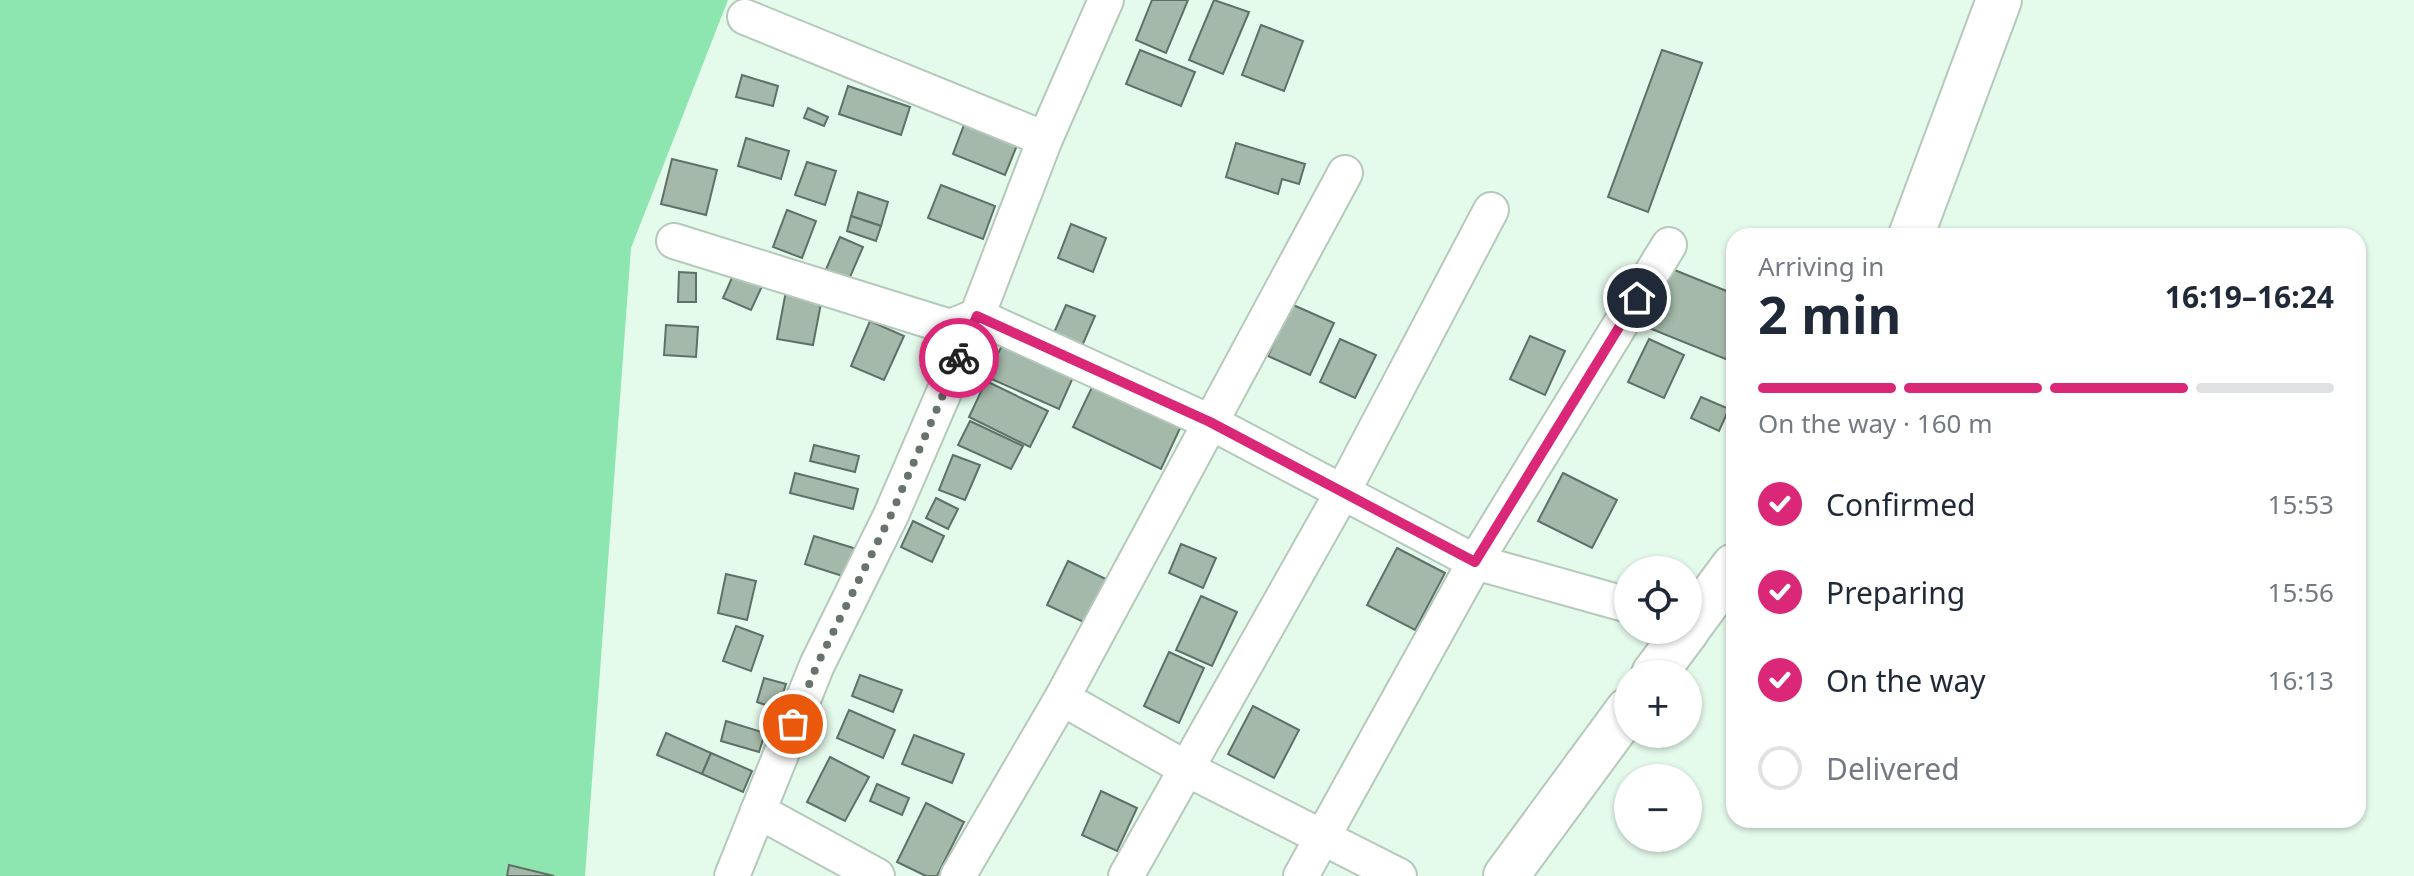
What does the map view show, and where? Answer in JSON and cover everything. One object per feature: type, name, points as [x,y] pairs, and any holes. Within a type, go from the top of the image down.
[{"type":"main road","points":[[1914,228],[1999,0]]},
{"type":"main road","points":[[1702,609],[1726,577]]},
{"type":"main road","points":[[1506,876],[1614,729]]},
{"type":"street","points":[[732,876],[817,665],[891,515],[977,316],[1045,139],[1106,0]]},
{"type":"street","points":[[745,17],[1045,139]]},
{"type":"street","points":[[958,876],[1062,698],[1345,173]]},
{"type":"street","points":[[1126,876],[1342,493],[1491,210]]},
{"type":"street","points":[[674,241],[950,327],[977,316],[1210,422],[1475,562],[1614,601]]},
{"type":"street","points":[[1301,876],[1475,562],[1669,245]]},
{"type":"street","points":[[1062,698],[1187,769],[1399,876]]},
{"type":"street","points":[[758,811],[877,876]]},
{"type":"green space","points":[[0,0],[728,0],[631,248],[585,876],[0,876]]},
{"type":"building","points":[[1152,0],[1188,0],[1166,53],[1136,40]]},
{"type":"building","points":[[1214,0],[1249,12],[1223,74],[1189,60]]},
{"type":"building","points":[[1261,25],[1303,41],[1284,91],[1242,75]]},
{"type":"building","points":[[1140,50],[1195,72],[1181,106],[1126,84]]},
{"type":"building","points":[[1662,50],[1702,63],[1648,212],[1608,197]]},
{"type":"building","points":[[742,75],[778,86],[773,106],[736,97]]},
{"type":"building","points":[[848,86],[910,107],[901,135],[839,114]]},
{"type":"building","points":[[808,108],[828,117],[824,126],[804,118]]},
{"type":"building","points":[[967,117],[1020,138],[1005,175],[953,154]]},
{"type":"building","points":[[746,138],[789,151],[781,179],[738,166]]},
{"type":"building","points":[[1236,143],[1305,164],[1299,184],[1282,179],[1278,194],[1226,177]]},
{"type":"building","points":[[672,159],[717,170],[706,215],[661,204]]},
{"type":"building","points":[[807,162],[836,171],[825,205],[795,195]]},
{"type":"building","points":[[941,185],[995,206],[983,239],[928,218]]},
{"type":"building","points":[[858,192],[888,202],[881,226],[851,216]]},
{"type":"building","points":[[787,210],[816,221],[802,258],[773,247]]},
{"type":"building","points":[[851,216],[881,226],[876,241],[847,231]]},
{"type":"building","points":[[1071,224],[1106,238],[1093,272],[1058,258]]},
{"type":"building","points":[[840,237],[863,247],[847,284],[824,274]]},
{"type":"building","points":[[1672,269],[1726,291],[1726,359],[1649,328]]},
{"type":"building","points":[[735,271],[763,284],[751,310],[723,298]]},
{"type":"building","points":[[679,272],[696,273],[696,302],[678,302]]},
{"type":"building","points":[[786,291],[822,298],[813,345],[777,339]]},
{"type":"building","points":[[1291,304],[1334,323],[1310,375],[1268,356]]},
{"type":"building","points":[[1066,305],[1095,316],[1082,346],[1053,335]]},
{"type":"building","points":[[870,321],[904,336],[884,380],[851,366]]},
{"type":"building","points":[[666,325],[698,327],[696,357],[664,355]]},
{"type":"building","points":[[1530,336],[1565,351],[1545,395],[1510,379]]},
{"type":"building","points":[[1340,339],[1376,355],[1355,398],[1320,382]]},
{"type":"building","points":[[1649,339],[1684,355],[1664,398],[1628,382]]},
{"type":"building","points":[[1003,343],[1074,375],[1059,409],[987,377]]},
{"type":"building","points":[[986,381],[1048,411],[1030,447],[969,417]]},
{"type":"building","points":[[1094,383],[1182,424],[1161,469],[1073,427]]},
{"type":"building","points":[[1701,397],[1726,408],[1719,431],[1691,418]]},
{"type":"building","points":[[970,421],[1023,446],[1011,469],[958,445]]},
{"type":"building","points":[[814,445],[859,456],[855,472],[810,461]]},
{"type":"building","points":[[953,455],[980,465],[965,500],[939,490]]},
{"type":"building","points":[[795,473],[858,489],[853,509],[790,493]]},
{"type":"building","points":[[1563,473],[1617,500],[1592,548],[1538,521]]},
{"type":"building","points":[[936,498],[958,509],[948,529],[926,518]]},
{"type":"building","points":[[913,521],[944,536],[932,562],[901,547]]},
{"type":"building","points":[[814,536],[860,550],[852,579],[805,564]]},
{"type":"building","points":[[1181,544],[1216,558],[1203,588],[1169,573]]},
{"type":"building","points":[[1397,548],[1445,573],[1415,630],[1367,605]]},
{"type":"building","points":[[1068,561],[1112,582],[1090,625],[1047,605]]},
{"type":"building","points":[[726,574],[756,581],[747,620],[718,613]]},
{"type":"building","points":[[1201,596],[1237,612],[1212,666],[1176,650]]},
{"type":"building","points":[[736,626],[763,636],[751,671],[723,661]]},
{"type":"building","points":[[1169,652],[1204,668],[1179,723],[1144,706]]},
{"type":"building","points":[[860,675],[902,690],[893,712],[852,696]]},
{"type":"building","points":[[764,678],[786,684],[778,709],[757,702]]},
{"type":"building","points":[[1253,706],[1299,730],[1274,778],[1228,754]]},
{"type":"building","points":[[849,710],[895,730],[883,758],[837,738]]},
{"type":"building","points":[[726,721],[765,733],[759,752],[721,741]]},
{"type":"building","points":[[666,733],[711,753],[702,774],[657,755]]},
{"type":"building","points":[[914,735],[964,754],[952,783],[902,764]]},
{"type":"building","points":[[711,753],[752,771],[743,792],[702,774]]},
{"type":"building","points":[[830,757],[869,777],[845,821],[807,802]]},
{"type":"building","points":[[877,784],[909,798],[902,815],[870,801]]},
{"type":"building","points":[[1101,791],[1137,808],[1117,851],[1082,835]]},
{"type":"building","points":[[926,803],[964,822],[937,876],[926,876],[897,862]]},
{"type":"building","points":[[509,865],[554,876],[507,876]]},
{"type":"way so far","points":[[793,724],[817,665],[891,515],[959,358]]},
{"type":"route","points":[[959,358],[977,316],[1210,422],[1475,562],[1637,298]]}]
